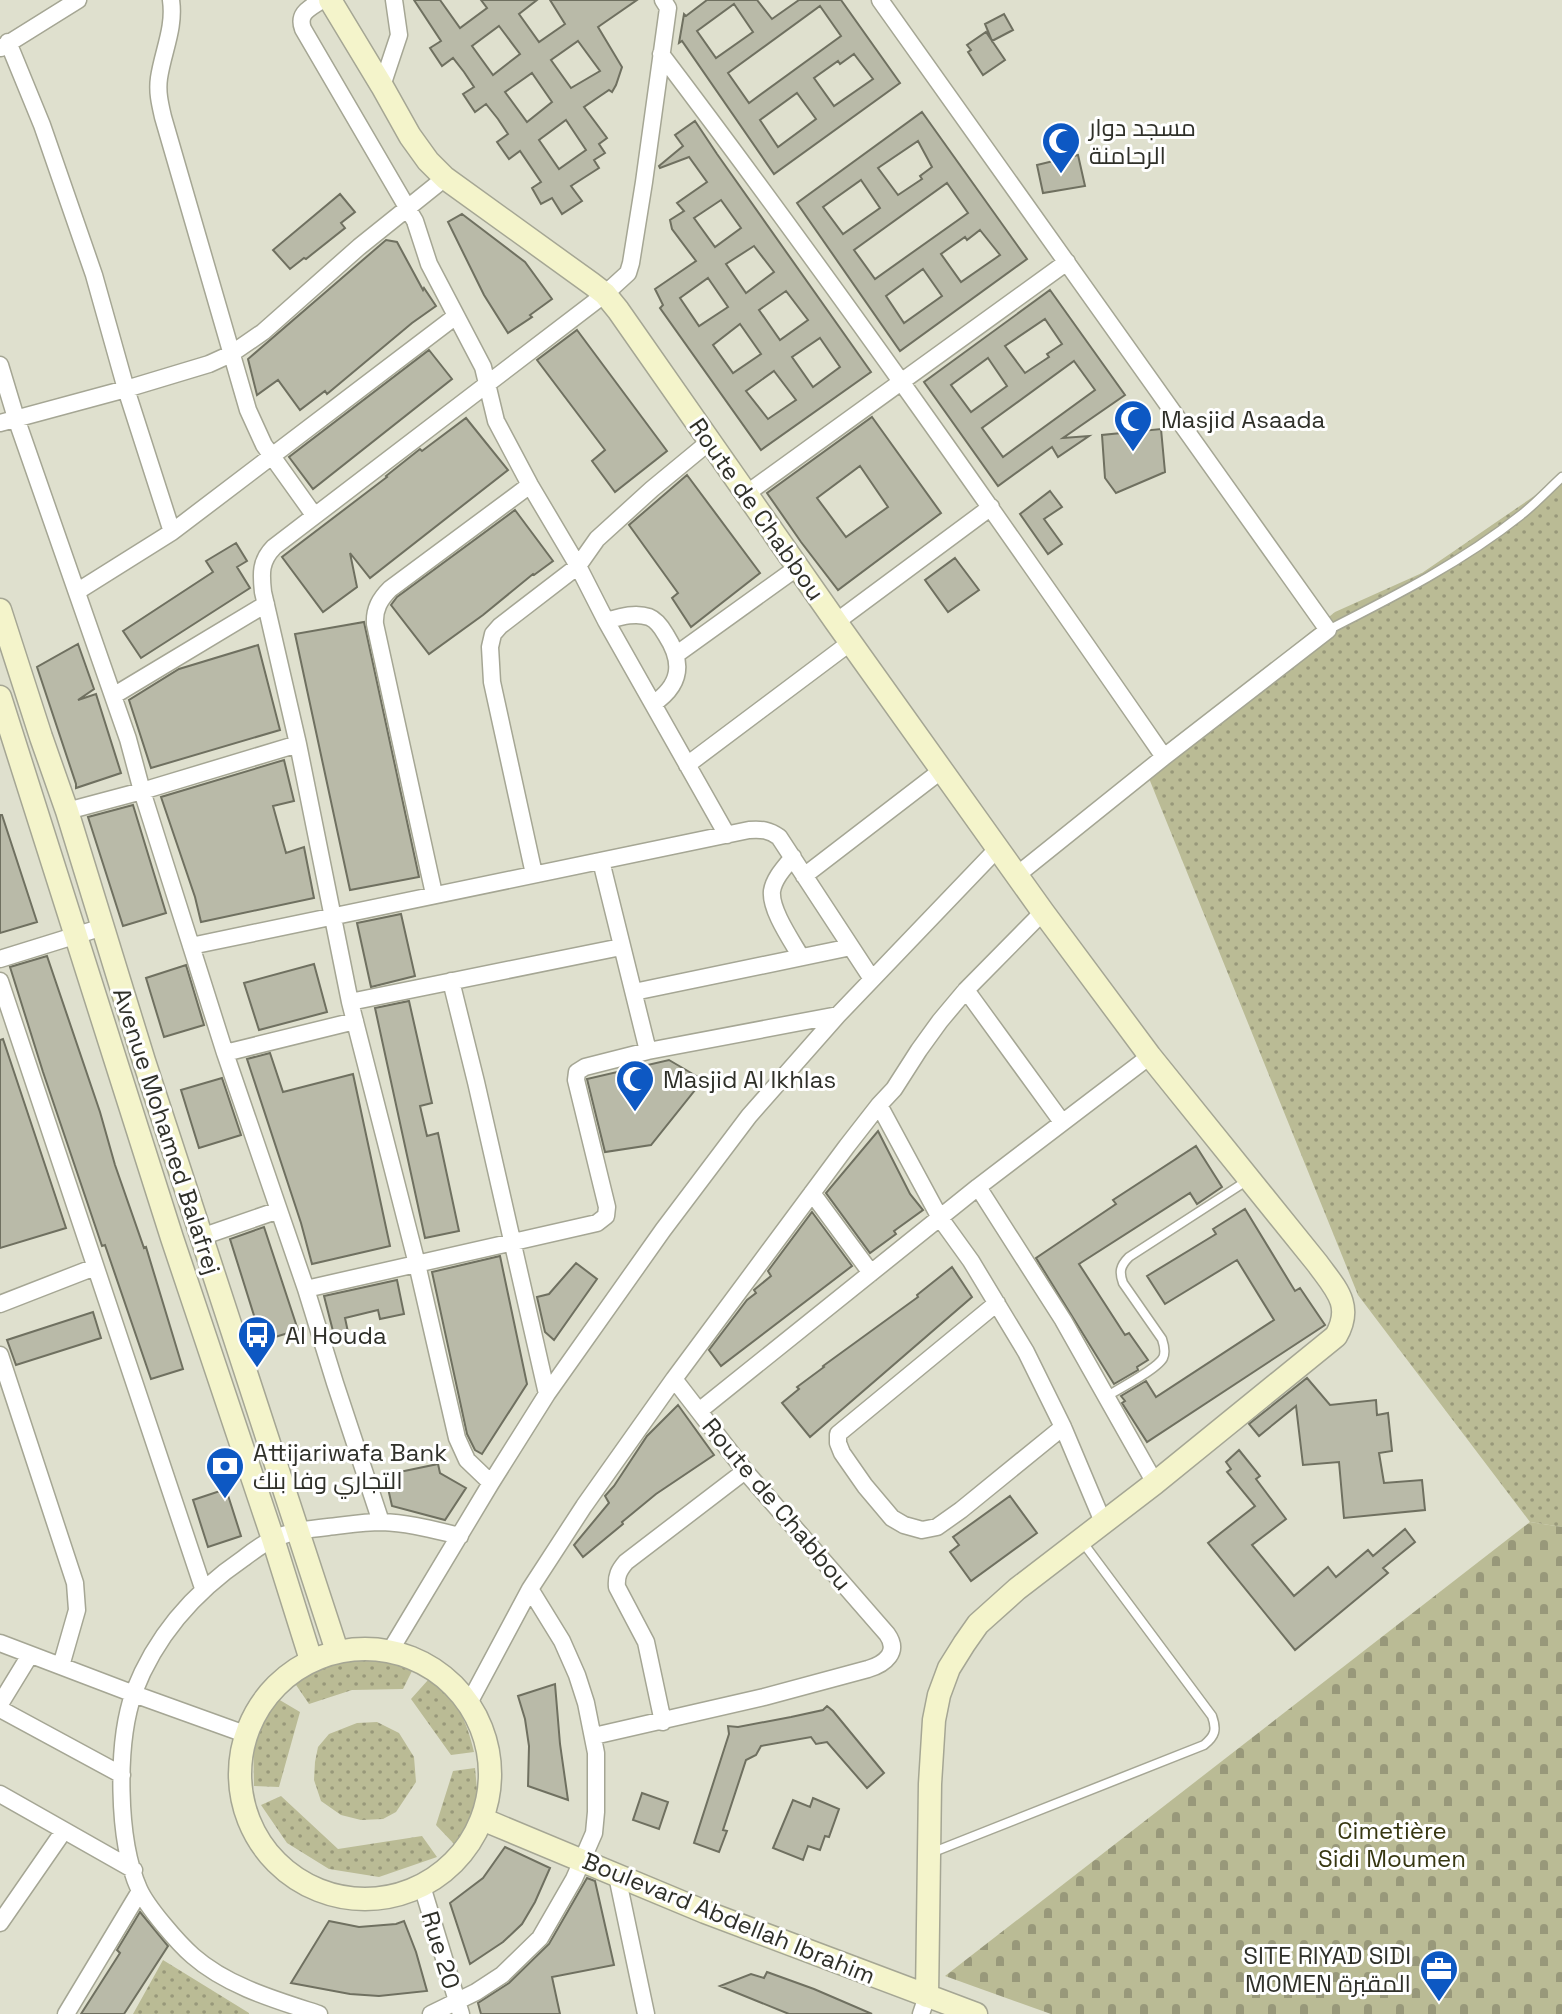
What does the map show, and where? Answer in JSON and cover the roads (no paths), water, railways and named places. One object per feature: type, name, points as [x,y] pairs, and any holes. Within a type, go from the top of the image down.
[{"type":"street","points":[[78,0],[4,45],[42,125],[86,252],[172,532]]},
{"type":"street","points":[[171,0],[172,24],[159,79],[160,103],[248,410],[272,457],[314,515]]},
{"type":"street","points":[[322,0],[305,11],[301,25],[415,221],[424,252],[483,367],[496,421],[727,835]]},
{"type":"street","name":"Route de Chabbou","points":[[330,0],[428,161],[445,178],[605,294],[1043,912],[1150,1056],[1317,1263],[1341,1300],[1343,1325],[1336,1336],[1155,1483]]},
{"type":"street","points":[[382,86],[399,35],[394,0]]},
{"type":"street","points":[[880,0],[1328,630],[1017,875]]},
{"type":"street","points":[[491,1483],[467,1460],[457,1438],[417,1264],[350,1002],[261,572],[264,559],[274,547],[605,294],[628,273],[670,3]]},
{"type":"street","points":[[661,54],[771,199],[991,507],[1164,757]]},
{"type":"street","points":[[8,421],[126,389],[209,364],[231,354],[263,332],[359,247],[445,178]]},
{"type":"street","points":[[746,494],[1067,262]]},
{"type":"street","points":[[78,591],[172,532],[456,316]]},
{"type":"street","points":[[0,365],[8,421],[78,591],[128,739],[225,1053],[381,1522]]},
{"type":"street","points":[[534,874],[492,682],[490,647],[493,634],[578,566],[597,539],[709,442]]},
{"type":"street","points":[[434,894],[375,624],[375,610],[390,589],[530,485]]},
{"type":"street","points":[[836,622],[991,507]]},
{"type":"street","points":[[677,654],[798,567]]},
{"type":"street","points":[[113,696],[266,604]]},
{"type":"street","name":"Avenue Mohamed Balafrej","points":[[0,610],[337,1651]]},
{"type":"street","points":[[606,621],[626,615],[650,617],[659,623],[677,654],[674,682],[665,696],[653,704]]},
{"type":"street","points":[[687,765],[851,642]]},
{"type":"street","name":"Avenue Mohamed Balafrej","points":[[0,697],[172,1238],[311,1660]]},
{"type":"street","points":[[67,811],[298,744]]},
{"type":"street","points":[[804,876],[942,770]]},
{"type":"street","points":[[191,946],[749,830],[770,831],[779,837],[793,857],[872,979]]},
{"type":"street","points":[[390,1651],[547,1394],[663,1230],[749,1116],[838,1015],[998,848]]},
{"type":"street","points":[[793,857],[776,879],[772,890],[776,911],[801,957]]},
{"type":"street","points":[[601,861],[648,1051]]},
{"type":"street","points":[[469,1703],[530,1589],[584,1506],[674,1379],[812,1193],[894,1089],[940,1021],[1043,912]]},
{"type":"street","points":[[0,959],[103,927]]},
{"type":"street","points":[[350,1002],[621,947]]},
{"type":"street","points":[[634,992],[851,947]]},
{"type":"street","points":[[0,981],[203,1588]]},
{"type":"street","points":[[451,981],[547,1394]]},
{"type":"street","points":[[966,990],[1062,1122]]},
{"type":"street","points":[[306,1289],[597,1223],[606,1216],[607,1207],[577,1072],[585,1067],[648,1051],[838,1015]]},
{"type":"street","points":[[225,1053],[355,1021]]},
{"type":"street","name":"Route de Chabbou","points":[[594,1736],[764,1697],[879,1666],[887,1660],[891,1640],[887,1634],[745,1471],[699,1411],[978,1187],[1150,1056]]},
{"type":"street","points":[[879,1105],[940,1218],[1026,1352],[1063,1427],[1103,1522]]},
{"type":"street","points":[[924,2005],[934,1720],[949,1668],[978,1624],[1017,1589],[1155,1483],[1063,1320],[978,1187]]},
{"type":"street","points":[[812,1193],[871,1273]]},
{"type":"street","points":[[201,1237],[279,1210]]},
{"type":"street","points":[[0,1304],[95,1267]]},
{"type":"street","points":[[997,1303],[838,1434],[842,1453],[892,1518],[915,1529],[931,1529],[961,1510],[1063,1427]]},
{"type":"street","points":[[0,1355],[75,1583],[77,1610],[61,1666]]},
{"type":"street","points":[[674,1379],[699,1411]]},
{"type":"street","points":[[663,1722],[646,1642],[617,1587],[616,1579],[626,1562],[745,1471]]},
{"type":"street","points":[[319,2014],[260,1993],[206,1966],[190,1954],[140,1891],[123,1818],[125,1738],[134,1694],[153,1652],[174,1620],[203,1588],[273,1539],[298,1530],[381,1522],[460,1536]]},
{"type":"street","points":[[431,2014],[459,2008],[502,1975],[540,1938],[574,1879],[594,1833],[594,1736],[586,1703],[570,1657],[530,1589]]},
{"type":"street","points":[[0,1643],[245,1734]]},
{"type":"street","points":[[337,1651],[390,1651],[421,1661],[448,1679],[469,1703],[483,1730],[490,1759],[490,1789],[482,1819],[472,1840],[441,1874],[422,1886],[397,1895],[370,1899],[343,1897],[317,1890],[293,1877],[273,1859],[257,1838],[245,1814],[240,1787],[240,1760],[245,1734],[260,1704],[283,1679],[311,1660],[337,1651]]},
{"type":"street","points":[[30,1655],[0,1707],[122,1775]]},
{"type":"street","points":[[0,1794],[134,1870]]},
{"type":"street","name":"Boulevard Abdellah Ibrahim","points":[[482,1819],[924,2005],[976,2014]]},
{"type":"street","points":[[0,1923],[63,1832]]},
{"type":"street","points":[[617,1876],[646,2014]]},
{"type":"street","name":"Rue 20","points":[[422,1886],[459,2008]]},
{"type":"street","points":[[66,2014],[140,1891]]},
{"type":"lane","points":[[1328,630],[1462,557],[1521,515],[1562,477]]},
{"type":"lane","points":[[1107,1396],[1156,1366],[1163,1358],[1165,1349],[1162,1339],[1123,1283],[1120,1274],[1122,1264],[1248,1180]]},
{"type":"lane","points":[[929,1855],[1204,1745],[1212,1738],[1216,1727],[1212,1716],[1081,1540]]},
{"type":"place","name":"مسجد دوار الرحامنة","points":[[1061,175]]},
{"type":"place","name":"Masjid Asaada","points":[[1133,453]]},
{"type":"place","name":"Masjid Al Ikhlas","points":[[635,1113]]},
{"type":"place","name":"Al Houda","points":[[257,1369]]},
{"type":"place","name":"Attijariwafa Bank التجاري وفا بنك","points":[[225,1500]]},
{"type":"place","name":"SITE RIYAD SIDI MOMEN المقبرة","points":[[1439,2003]]},
{"type":"park label","name":"Cimetière Sidi Moumen","points":[[1392,1844]]}]
